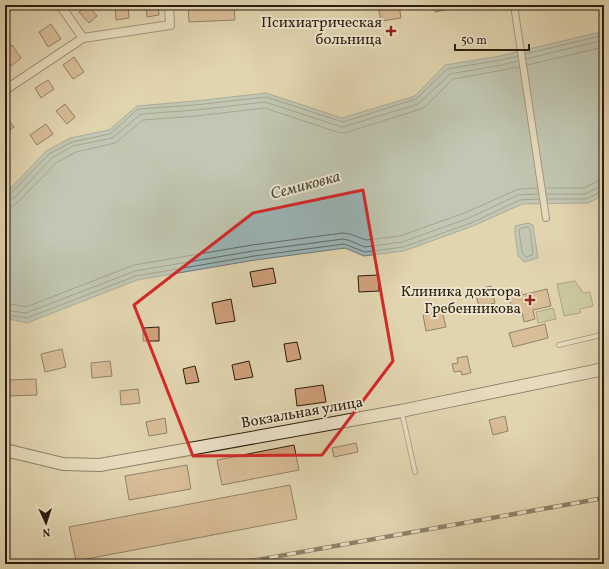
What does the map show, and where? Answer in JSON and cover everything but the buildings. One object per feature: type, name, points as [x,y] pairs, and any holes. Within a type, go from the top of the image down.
[{"type":"main road","name":"Вокзальная улица","points":[[5,450],[63,464],[100,464],[401,411],[604,369]]},
{"type":"street","points":[[60,5],[83,38]]},
{"type":"street","points":[[5,90],[83,38],[170,25],[169,5]]},
{"type":"street","points":[[515,12],[546,218]]},
{"type":"lane","points":[[514,5],[515,12]]},
{"type":"lane","points":[[559,345],[601,335],[604,346]]},
{"type":"lane","points":[[401,411],[415,472]]},
{"type":"highlighted area","points":[[363,190],[393,361],[322,455],[193,456],[134,305],[253,213]]},
{"type":"green space","points":[[575,281],[583,293],[590,292],[593,306],[580,309],[580,313],[564,316],[557,284]]},
{"type":"green space","points":[[553,308],[556,319],[538,323],[536,312]]},
{"type":"water","name":"Семиковка","points":[[604,31],[604,195],[588,203],[522,204],[473,226],[404,251],[364,256],[345,248],[255,260],[137,280],[27,323],[5,318],[5,193],[46,151],[70,138],[109,130],[137,106],[266,93],[342,118],[415,96],[445,65],[500,56]]},
{"type":"water","points":[[528,223],[533,225],[538,258],[524,262],[518,256],[515,226]]},
{"type":"railway","points":[[234,564],[604,498]]},
{"type":"place","name":"Психиатрическая больница","points":[[391,31]]},
{"type":"place","name":"Клиника доктора Гребенникова","points":[[530,300]]}]
